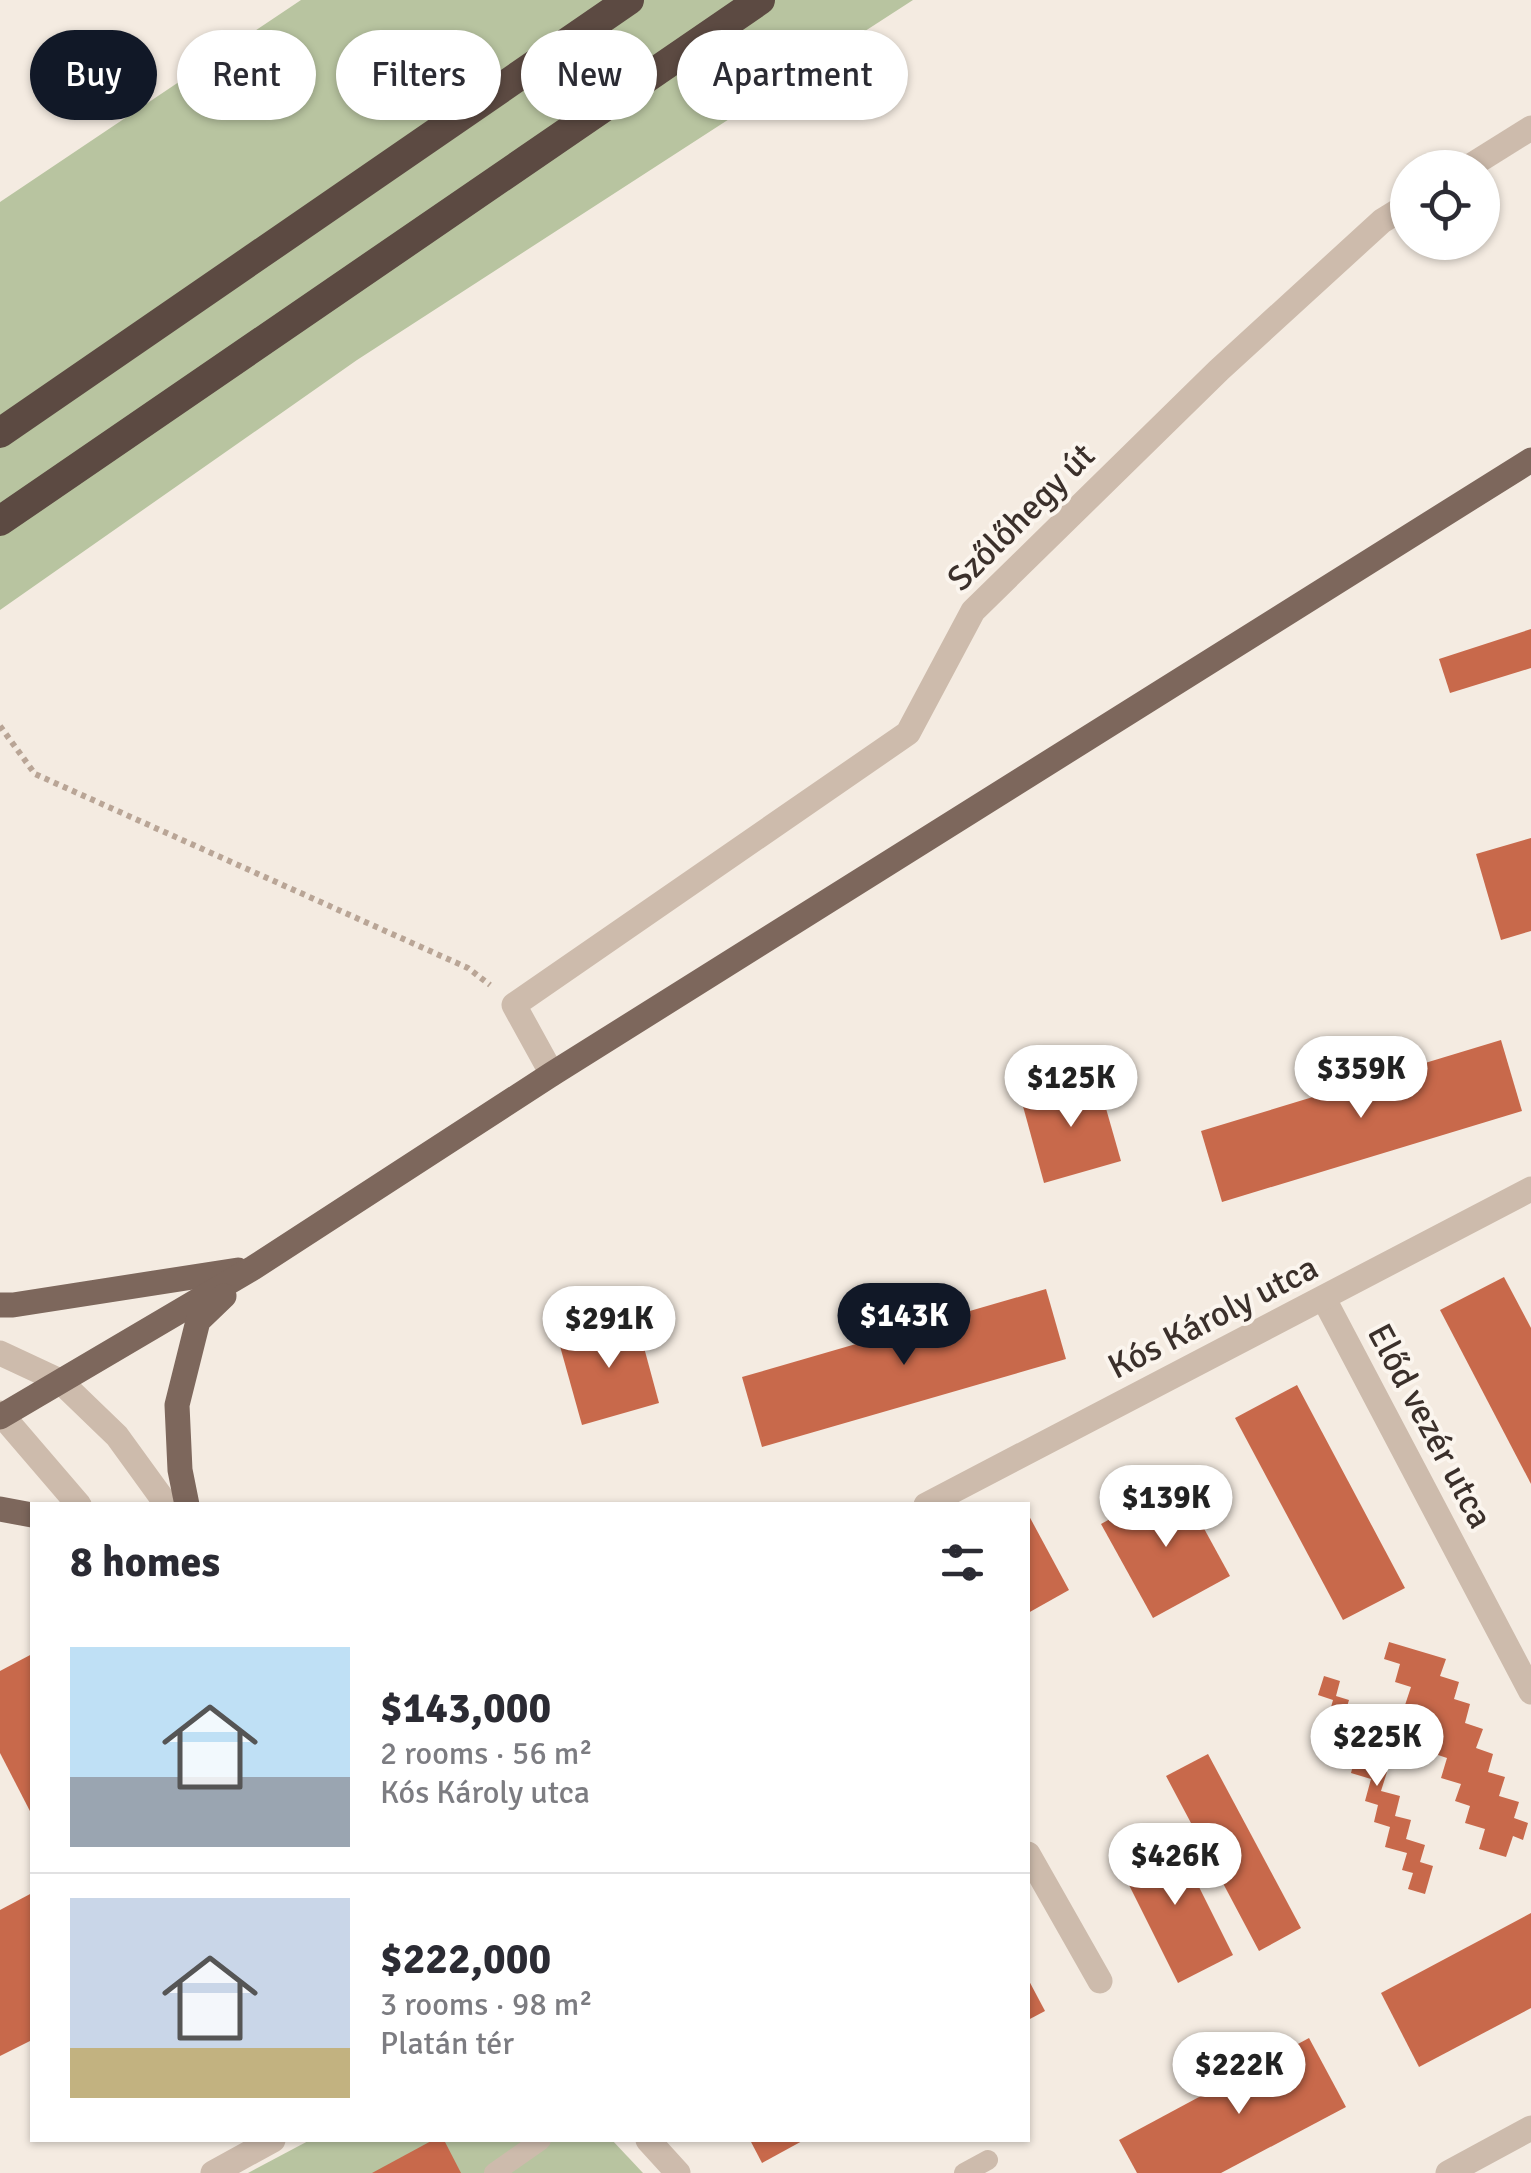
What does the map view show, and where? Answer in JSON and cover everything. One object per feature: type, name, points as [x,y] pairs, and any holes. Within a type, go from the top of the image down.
[{"type":"highway","points":[[0,433],[629,0]]},
{"type":"highway","points":[[0,521],[760,0]]},
{"type":"main road","points":[[1,1415],[252,1268],[552,1074],[1531,460]]},
{"type":"main road","points":[[0,1304],[13,1306],[252,1268]]},
{"type":"main road","points":[[186,1502],[180,1470],[177,1406],[198,1321],[252,1268]]},
{"type":"main road","points":[[0,1508],[30,1515]]},
{"type":"street","points":[[1496,150],[1531,128]]},
{"type":"street","name":"Szőlőhegy út","points":[[514,1005],[908,733],[973,610],[1219,370],[1390,216]]},
{"type":"street","points":[[514,1005],[552,1074]]},
{"type":"street","name":"Kós Károly utca","points":[[932,1502],[1531,1189]]},
{"type":"street","name":"Előd vezér utca","points":[[1324,1300],[1531,1692]]},
{"type":"street","points":[[0,1353],[60,1382],[117,1436],[165,1502]]},
{"type":"street","points":[[1,1415],[77,1502]]},
{"type":"street","points":[[1030,1858],[1100,1981]]},
{"type":"street","points":[[1448,2173],[1531,2128]]},
{"type":"street","points":[[213,2173],[269,2142]]},
{"type":"street","points":[[650,2142],[678,2173]]},
{"type":"lane","points":[[494,2173],[537,2142]]},
{"type":"lane","points":[[964,2173],[988,2160]]},
{"type":"path","points":[[0,726],[34,774],[468,968],[514,1005]]},
{"type":"green space","points":[[301,0],[913,0],[867,30],[677,30],[677,120],[728,120],[357,360],[0,610],[0,202],[122,120],[157,120],[157,97],[177,83],[177,120],[316,120],[316,30],[256,30]]},
{"type":"green space","points":[[306,2142],[614,2142],[643,2173],[248,2173]]},
{"type":"building","points":[[1531,629],[1531,668],[1450,693],[1439,659]]},
{"type":"building","points":[[1531,838],[1531,931],[1501,940],[1476,854]]},
{"type":"building","points":[[1501,1040],[1522,1111],[1222,1202],[1201,1131]]},
{"type":"building","points":[[1097,1077],[1121,1161],[1044,1183],[1021,1099]]},
{"type":"building","points":[[1504,1277],[1531,1328],[1531,1484],[1440,1310]]},
{"type":"building","points":[[1046,1289],[1066,1359],[762,1447],[742,1377]]},
{"type":"building","points":[[636,1318],[659,1403],[582,1425],[558,1339]]},
{"type":"building","points":[[1297,1385],[1405,1588],[1343,1620],[1235,1418]]},
{"type":"building","points":[[1178,1481],[1230,1576],[1153,1618],[1101,1524]]},
{"type":"building","points":[[1030,1518],[1069,1590],[1030,1612]]},
{"type":"building","points":[[1389,1642],[1446,1659],[1440,1676],[1459,1682],[1454,1699],[1470,1704],[1465,1723],[1483,1729],[1476,1748],[1493,1754],[1488,1772],[1505,1777],[1499,1796],[1519,1802],[1514,1818],[1528,1823],[1523,1840],[1513,1836],[1506,1857],[1479,1849],[1485,1829],[1465,1823],[1470,1806],[1455,1801],[1461,1784],[1441,1778],[1447,1758],[1429,1752],[1435,1733],[1418,1728],[1424,1711],[1405,1705],[1411,1687],[1395,1682],[1400,1664],[1384,1659]]},
{"type":"building","points":[[30,1655],[30,1811],[0,1753],[0,1671]]},
{"type":"building","points":[[1324,1676],[1340,1681],[1336,1696],[1349,1700],[1343,1720],[1362,1725],[1357,1744],[1374,1749],[1369,1767],[1387,1772],[1381,1791],[1400,1796],[1395,1816],[1411,1820],[1406,1839],[1425,1845],[1420,1862],[1433,1866],[1425,1894],[1408,1889],[1413,1873],[1402,1870],[1407,1853],[1385,1847],[1390,1827],[1374,1822],[1378,1805],[1365,1801],[1371,1779],[1351,1773],[1356,1754],[1338,1749],[1344,1730],[1326,1725],[1333,1700],[1318,1695]]},
{"type":"building","points":[[1208,1754],[1301,1928],[1259,1951],[1166,1776]]},
{"type":"building","points":[[1172,1833],[1233,1955],[1178,1983],[1117,1861]]},
{"type":"building","points":[[30,1894],[30,2041],[0,2056],[0,1910]]},
{"type":"building","points":[[1531,1913],[1531,2008],[1419,2067],[1381,1993]]},
{"type":"building","points":[[1030,1983],[1045,2011],[1030,2019]]},
{"type":"building","points":[[1309,2038],[1346,2107],[1221,2173],[1137,2173],[1119,2140]]},
{"type":"building","points":[[429,2142],[445,2142],[461,2173],[372,2173]]},
{"type":"building","points":[[751,2142],[800,2142],[762,2163]]}]
